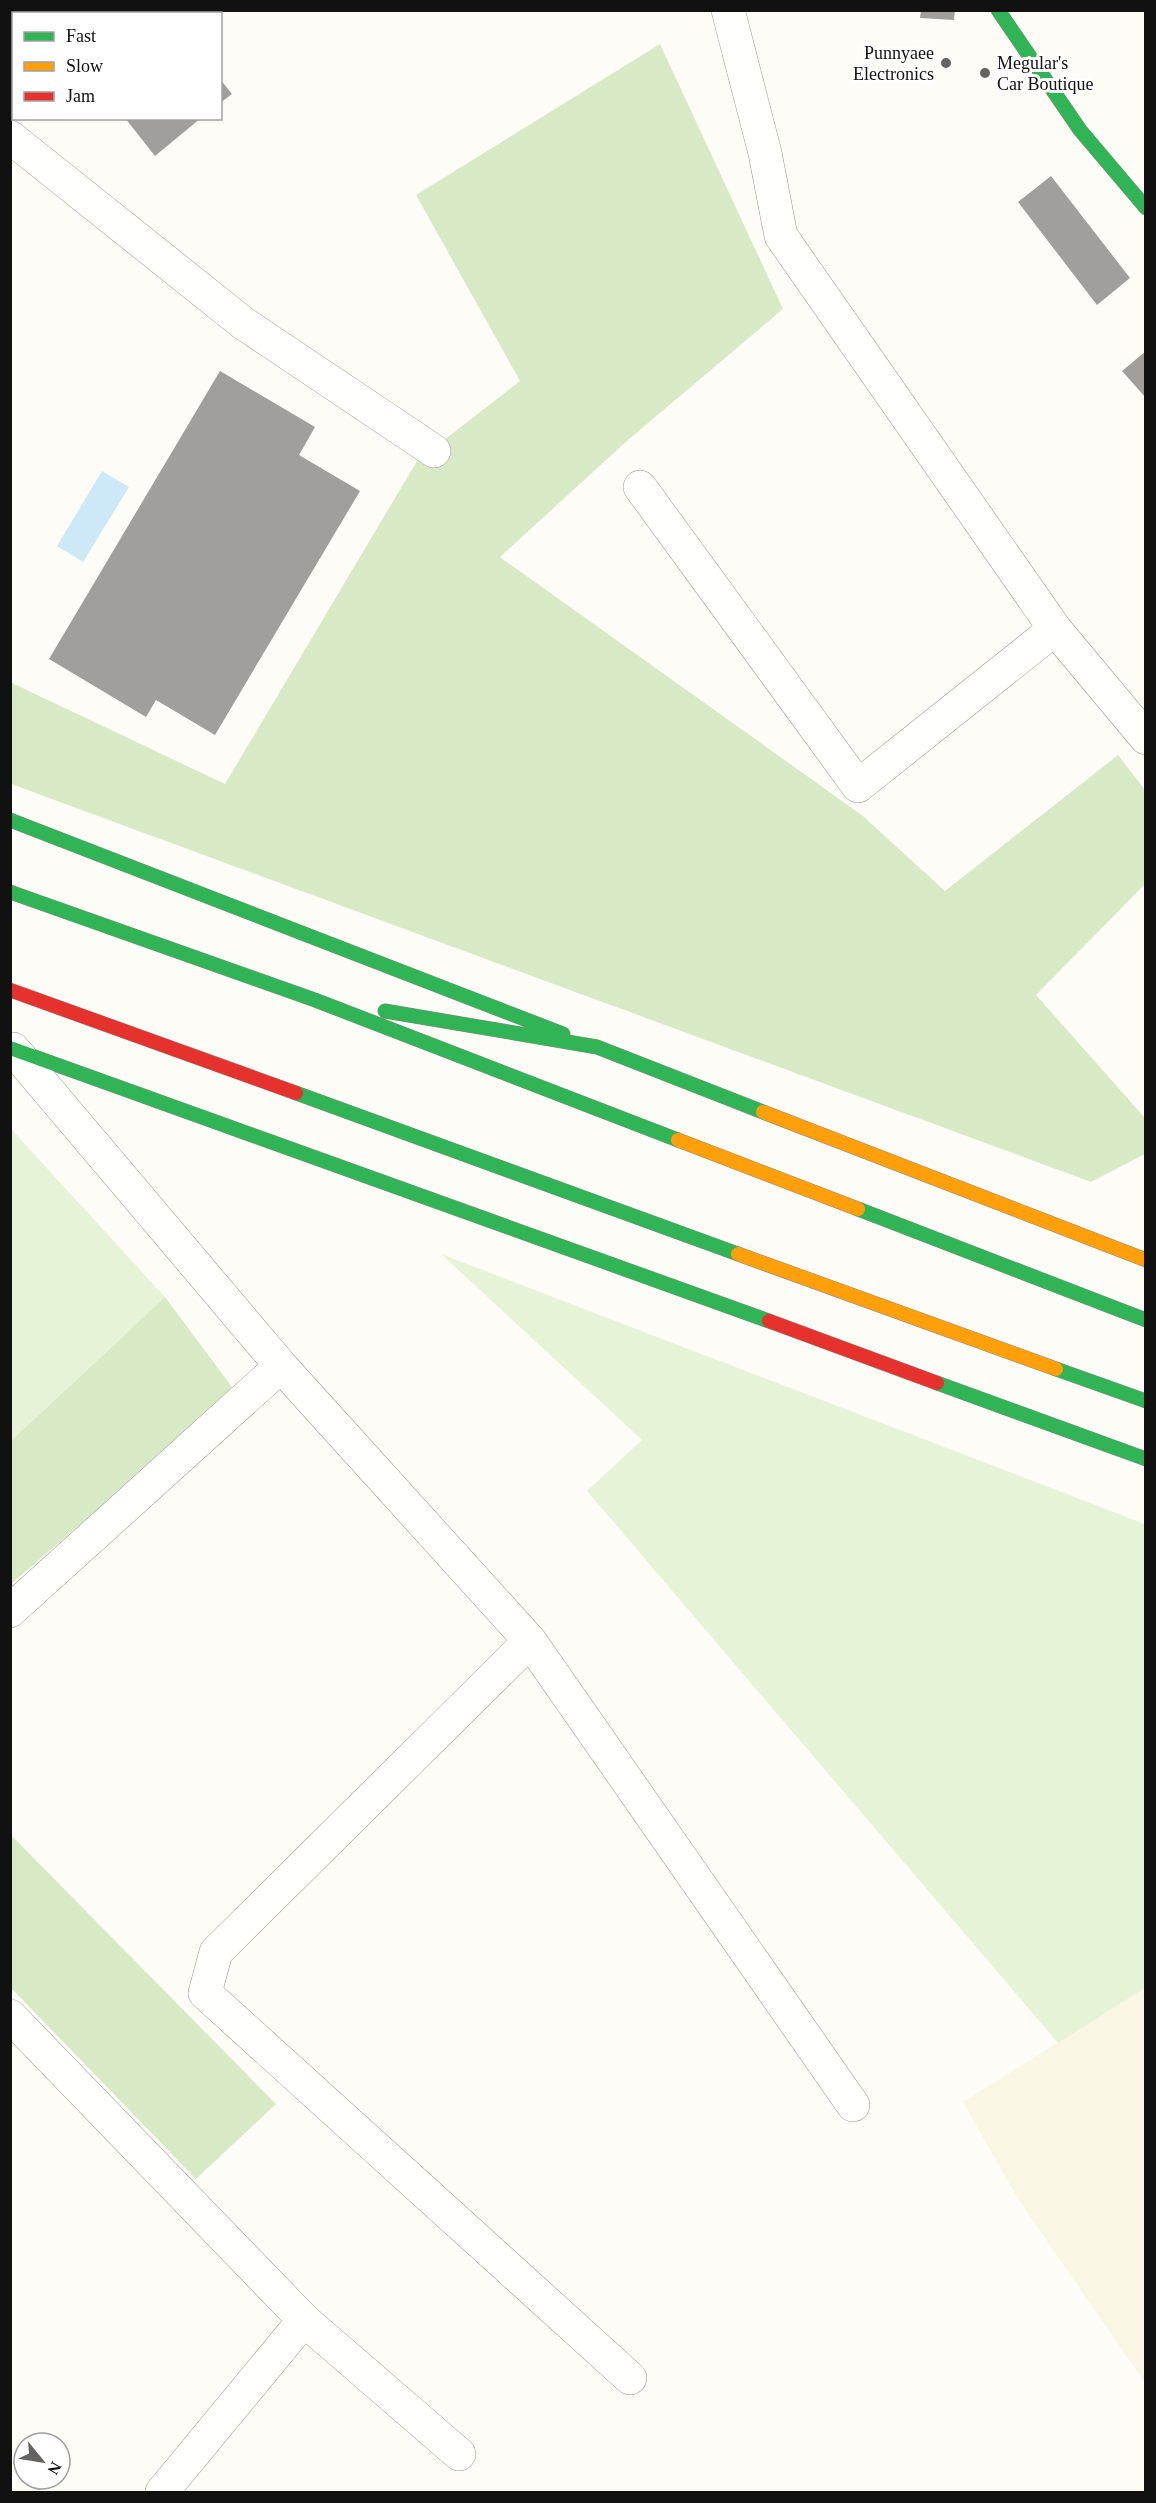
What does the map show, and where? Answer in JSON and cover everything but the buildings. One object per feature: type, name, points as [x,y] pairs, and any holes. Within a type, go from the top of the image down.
[{"type":"main road","points":[[998,10],[1080,130],[1146,208]]},
{"type":"main road","points":[[10,820],[1146,1260]]},
{"type":"main road","points":[[10,892],[315,1000],[1146,1320]]},
{"type":"main road","points":[[10,990],[1146,1401]]},
{"type":"main road","points":[[315,1000],[597,1047]]},
{"type":"main road","points":[[12,1049],[481,1216],[1146,1459]]},
{"type":"street","points":[[728,10],[765,153],[781,236],[1055,629],[1146,738]]},
{"type":"street","points":[[10,137],[243,323],[434,451]]},
{"type":"street","points":[[640,487],[858,786],[1055,629]]},
{"type":"street","points":[[12,1049],[281,1366],[530,1641],[853,2105]]},
{"type":"street","points":[[10,1611],[281,1366]]},
{"type":"street","points":[[530,1641],[216,1952],[205,1993],[630,2378]]},
{"type":"street","points":[[10,2016],[304,2320],[459,2454]]},
{"type":"street","points":[[162,2493],[304,2320]]},
{"type":"shaded area","points":[[1145,1988],[1145,2383],[1018,2199],[963,2102]]},
{"type":"green space","points":[[660,44],[783,309],[628,440],[500,557],[863,816],[945,891],[1118,755],[1145,790],[1145,884],[1036,995],[1145,1118],[1145,1154],[1091,1182],[11,784],[10,682],[225,784],[417,461],[520,381],[416,195]]},
{"type":"green space","points":[[11,1129],[165,1297],[11,1441]]},
{"type":"green space","points":[[441,1254],[1145,1524],[1145,1988],[1058,2043],[587,1491],[642,1440]]},
{"type":"green space","points":[[165,1297],[235,1391],[11,1584],[11,1441]]},
{"type":"green space","points":[[11,1835],[276,2104],[196,2179],[11,1988]]},
{"type":"water","points":[[102,471],[129,487],[83,562],[57,546]]},
{"type":"traffic: fast","points":[[998,10],[1080,130],[1146,208]]},
{"type":"traffic: fast","points":[[10,820],[563,1034]]},
{"type":"traffic: fast","points":[[10,892],[315,1000],[678,1140]]},
{"type":"traffic: fast","points":[[385,1011],[597,1047],[763,1112]]},
{"type":"traffic: fast","points":[[10,1048],[769,1321]]},
{"type":"traffic: fast","points":[[296,1093],[738,1254]]},
{"type":"traffic: fast","points":[[858,1209],[1146,1320]]},
{"type":"traffic: fast","points":[[1056,1369],[1146,1401]]},
{"type":"traffic: fast","points":[[937,1383],[1146,1459]]},
{"type":"traffic: slow","points":[[763,1112],[1146,1260]]},
{"type":"traffic: slow","points":[[678,1140],[858,1209]]},
{"type":"traffic: slow","points":[[738,1254],[1056,1369]]},
{"type":"traffic: jam","points":[[10,990],[296,1093]]},
{"type":"traffic: jam","points":[[769,1321],[937,1383]]},
{"type":"place","name":"Punnyaee Electronics","points":[[946,63]]},
{"type":"place","name":"Megular's Car Boutique","points":[[985,73]]}]
